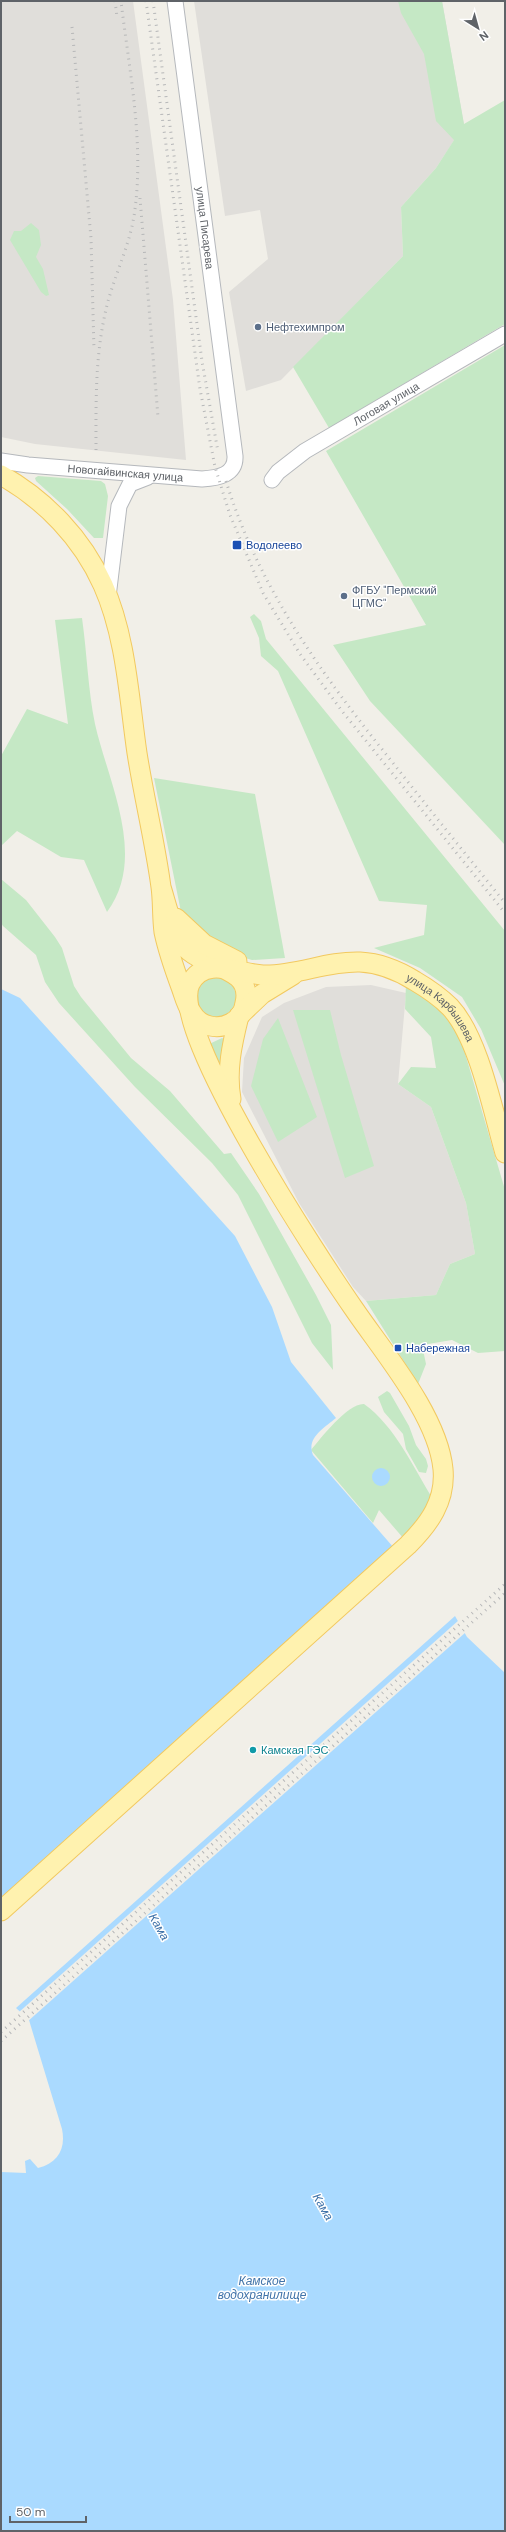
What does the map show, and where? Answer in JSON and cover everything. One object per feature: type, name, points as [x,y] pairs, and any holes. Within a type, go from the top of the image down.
[{"type":"main road","points":[[1,476],[39,501],[66,529],[84,552],[108,597],[123,657],[137,756],[161,887],[168,949],[189,1008],[201,1048],[233,1113],[281,1194],[345,1296],[405,1384],[436,1440],[441,1454],[443,1485],[434,1514],[423,1530],[1,1911]]},
{"type":"main road","points":[[161,887],[175,929],[184,946],[201,960],[223,968],[239,977],[245,988],[246,1000],[239,1016],[228,1073],[233,1113]]},
{"type":"main road","points":[[161,887],[171,913],[186,930],[215,951],[258,968],[295,973]]},
{"type":"main road","name":"улица Карбышева","points":[[223,968],[260,975],[295,973],[337,962],[373,963],[406,975],[426,987],[451,1008],[472,1041],[505,1153]]},
{"type":"main road","points":[[223,968],[207,969],[194,978],[187,992],[189,1008],[195,1017],[209,1026],[225,1025],[239,1016]]},
{"type":"main road","name":"улица Карбышева","points":[[239,1016],[262,994],[295,973]]},
{"type":"street","name":"улица Писарева","points":[[175,1],[235,456]]},
{"type":"street","name":"Логовая улица","points":[[272,480],[278,472],[305,451],[505,334]]},
{"type":"street","name":"Новогайвинская улица","points":[[1,460],[151,476],[202,479],[218,477],[233,469],[235,456]]},
{"type":"street","points":[[108,597],[119,506],[130,484],[151,476]]},
{"type":"shaded area","points":[[1,1],[133,1],[173,300],[186,460],[35,444],[1,437]]},
{"type":"shaded area","points":[[194,1],[442,1],[464,125],[436,168],[401,207],[403,256],[281,380],[246,391],[229,292],[268,259],[260,210],[225,216]]},
{"type":"shaded area","points":[[371,985],[406,993],[398,1084],[431,1107],[466,1203],[475,1254],[450,1264],[436,1295],[366,1301],[353,1287],[299,1203],[242,1092],[244,1058],[262,1017],[284,1003],[326,987]]},
{"type":"green space","points":[[398,1],[442,1],[464,124],[505,100],[505,324],[329,428],[293,367],[403,256],[401,207],[436,168],[454,140],[436,121],[424,54],[401,13]]},
{"type":"green space","points":[[31,223],[39,230],[41,245],[36,257],[43,269],[49,295],[46,296],[41,292],[10,240],[14,231],[21,231]]},
{"type":"green space","points":[[505,345],[505,845],[370,701],[333,645],[426,625],[326,451]]},
{"type":"green space","points":[[38,476],[101,481],[105,484],[108,496],[103,538],[94,538],[67,509],[36,481],[35,478]]},
{"type":"green space","points":[[254,614],[261,621],[266,639],[505,931],[505,1086],[481,1029],[462,997],[420,968],[374,948],[424,935],[427,905],[379,901],[278,671],[261,656],[259,638],[250,617]]},
{"type":"green space","points":[[82,618],[95,724],[115,794],[125,844],[124,868],[119,891],[107,912],[84,860],[61,857],[17,831],[1,846],[1,756],[27,709],[68,724],[55,620]]},
{"type":"green space","points":[[154,778],[255,794],[285,958],[252,960],[225,952],[181,912]]},
{"type":"green space","points":[[1,879],[26,900],[55,937],[62,948],[74,986],[81,997],[131,1058],[170,1091],[224,1154],[231,1153],[259,1194],[316,1295],[331,1325],[333,1370],[312,1343],[238,1195],[212,1163],[135,1087],[59,1003],[45,982],[36,955],[3,926],[1,923]]},
{"type":"green space","points":[[220,977],[227,980],[233,986],[236,997],[235,1005],[227,1014],[220,1017],[212,1017],[205,1014],[197,1005],[196,993],[199,986],[208,978]]},
{"type":"green space","points":[[406,984],[439,1009],[460,1036],[505,1190],[505,1351],[478,1353],[452,1340],[422,1345],[426,1364],[418,1384],[366,1301],[436,1295],[450,1264],[475,1254],[466,1203],[431,1107],[398,1084],[411,1067],[436,1068],[431,1037],[405,1009]]},
{"type":"green space","points":[[293,1010],[330,1010],[341,1055],[374,1166],[345,1178]]},
{"type":"green space","points":[[278,1018],[317,1117],[278,1142],[251,1086],[263,1039]]},
{"type":"green space","points":[[222,1038],[226,1040],[223,1076],[207,1045]]},
{"type":"green space","points":[[387,1391],[390,1393],[409,1426],[416,1445],[426,1459],[428,1466],[426,1473],[419,1472],[406,1449],[403,1434],[384,1412],[378,1397]]},
{"type":"green space","points":[[364,1404],[375,1413],[394,1435],[433,1499],[404,1539],[379,1510],[373,1523],[311,1450],[343,1415],[350,1409]]},
{"type":"water","points":[[1,989],[20,998],[235,1236],[272,1307],[291,1362],[336,1418],[314,1438],[311,1449],[313,1455],[394,1548],[1,1899]]},
{"type":"water","points":[[381,1468],[387,1471],[390,1477],[387,1483],[381,1486],[375,1483],[372,1477],[375,1471]]},
{"type":"water","name":"Камское водохранилище","points":[[455,1616],[467,1637],[505,1673],[505,2531],[1,2531],[1,2172],[26,2173],[25,2161],[30,2159],[38,2168],[45,2166],[51,2163],[59,2154],[63,2143],[62,2129],[29,2020],[16,2008]]},
{"type":"pier","points":[[459,1620],[466,1632],[27,2022],[18,2013]]},
{"type":"railway","points":[[115,1],[117,17]]},
{"type":"railway","points":[[96,450],[99,348],[108,301],[130,236],[135,209],[137,183],[137,131],[121,1]]},
{"type":"railway","points":[[146,1],[200,389],[215,467],[230,515],[263,593],[300,654],[342,711],[505,913]]},
{"type":"railway","points":[[153,1],[202,361],[218,452]]},
{"type":"railway","points":[[72,27],[91,238],[94,350]]},
{"type":"railway","points":[[140,198],[158,417]]},
{"type":"railway","points":[[226,481],[240,521],[256,558],[275,595],[318,664],[367,730],[505,903]]},
{"type":"railway","points":[[1,2032],[505,1584]]},
{"type":"railway","points":[[1,2041],[505,1593]]},
{"type":"place","name":"Нефтехимпром","points":[[258,327]]},
{"type":"place","name":"Водолеево","points":[[237,545]]},
{"type":"place","name":"ФГБУ \"Пермский ЦГМС\"","points":[[344,596]]},
{"type":"place","name":"Набережная","points":[[398,1348]]},
{"type":"place","name":"Камская ГЭС","points":[[253,1750]]},
{"type":"water label","name":"Кама","points":[[159,1927]]},
{"type":"water label","name":"Кама","points":[[323,2207]]}]
